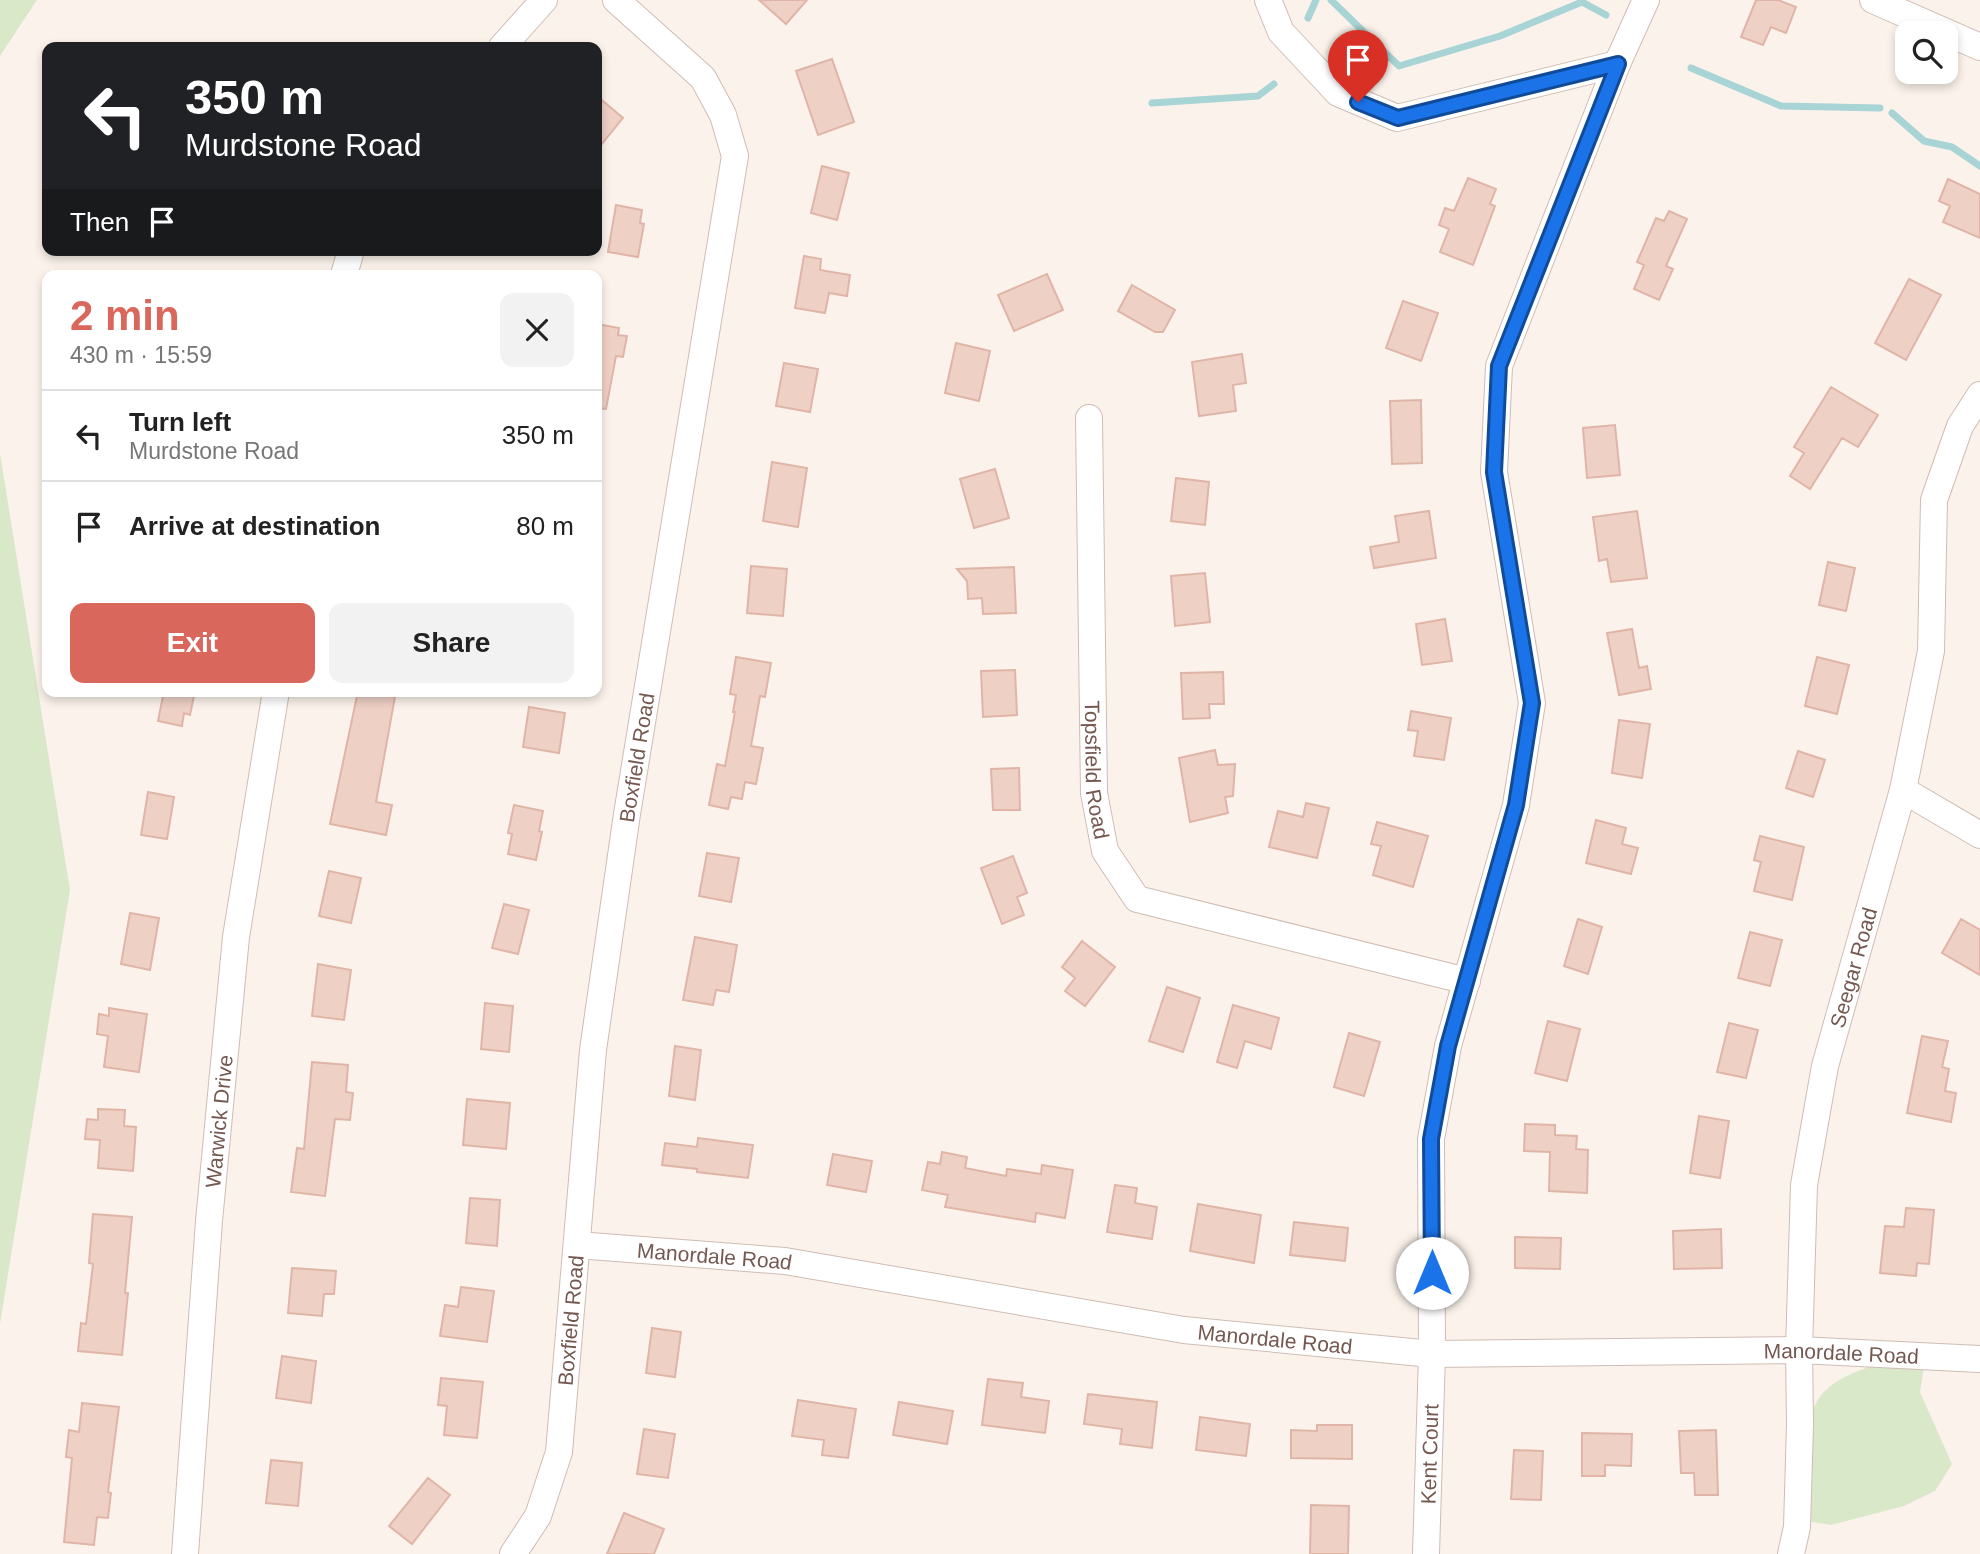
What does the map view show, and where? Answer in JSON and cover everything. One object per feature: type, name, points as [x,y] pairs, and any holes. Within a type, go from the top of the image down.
[{"type":"street","points":[[506,42],[544,0]]},
{"type":"street","name":"Boxfield Road","points":[[513,1554],[538,1516],[559,1452],[593,1050],[627,814],[735,156],[723,115],[703,79],[616,0]]},
{"type":"street","points":[[1268,0],[1281,33],[1338,93],[1398,118],[1618,64]]},
{"type":"street","name":"Kent Court","points":[[1426,1554],[1432,1354],[1431,1139],[1448,1046],[1516,805],[1532,703],[1494,472],[1499,366],[1618,64],[1646,0]]},
{"type":"street","points":[[1873,0],[1980,47]]},
{"type":"street","name":"Seegar Road","points":[[1791,1554],[1797,1514],[1804,1185],[1825,1066],[1903,790],[1931,651],[1934,500],[1960,426],[1980,395]]},
{"type":"street","name":"Topsfield Road","points":[[1089,418],[1094,793],[1105,851],[1137,899],[1467,981]]},
{"type":"street","name":"Warwick Drive","points":[[185,1554],[209,1221],[236,937],[275,697]]},
{"type":"street","points":[[1903,790],[1980,835]]},
{"type":"street","name":"Manordale Road","points":[[577,1245],[785,1261],[1184,1330],[1432,1354],[1799,1350],[1980,1359]]},
{"type":"green space","points":[[0,0],[37,0],[0,56]]},
{"type":"green space","points":[[0,453],[70,890],[0,1324]]},
{"type":"green space","points":[[1869,1367],[1924,1367],[1920,1392],[1952,1464],[1935,1491],[1904,1506],[1831,1525],[1806,1521],[1807,1443],[1816,1403],[1832,1385]]},
{"type":"building","points":[[759,0],[807,0],[786,24]]},
{"type":"building","points":[[1756,0],[1778,0],[1796,7],[1786,33],[1771,27],[1763,45],[1741,37]]},
{"type":"building","points":[[832,59],[854,122],[818,135],[796,71]]},
{"type":"building","points":[[602,100],[623,118],[602,144]]},
{"type":"building","points":[[822,166],[849,173],[837,220],[811,213]]},
{"type":"building","points":[[1468,178],[1496,189],[1490,204],[1495,206],[1473,265],[1440,252],[1449,229],[1439,225],[1445,208],[1454,211]]},
{"type":"building","points":[[1948,179],[1980,194],[1980,238],[1943,222],[1950,206],[1939,201]]},
{"type":"building","points":[[616,205],[642,210],[640,223],[644,224],[638,257],[608,252]]},
{"type":"building","points":[[1669,211],[1687,219],[1666,266],[1673,269],[1659,300],[1634,289],[1644,265],[1637,262],[1656,218],[1664,221]]},
{"type":"building","points":[[804,256],[821,259],[820,270],[850,275],[847,296],[829,293],[825,313],[795,308]]},
{"type":"building","points":[[1047,274],[1063,310],[1014,331],[998,295]]},
{"type":"building","points":[[1909,279],[1941,295],[1906,360],[1875,343]]},
{"type":"building","points":[[1132,285],[1175,310],[1163,332],[1155,332],[1118,311]]},
{"type":"building","points":[[1403,301],[1438,313],[1421,361],[1386,348]]},
{"type":"building","points":[[602,325],[619,328],[618,335],[627,336],[623,357],[616,356],[606,409],[602,409]]},
{"type":"building","points":[[956,343],[990,351],[979,401],[945,393]]},
{"type":"building","points":[[1242,354],[1246,383],[1233,385],[1236,411],[1199,416],[1192,362]]},
{"type":"building","points":[[784,363],[818,369],[810,412],[776,406]]},
{"type":"building","points":[[1831,387],[1878,415],[1858,447],[1842,438],[1810,489],[1790,476],[1804,453],[1794,447]]},
{"type":"building","points":[[1421,400],[1422,463],[1392,464],[1390,401]]},
{"type":"building","points":[[1615,425],[1620,475],[1587,478],[1583,428]]},
{"type":"building","points":[[772,462],[807,468],[798,527],[763,521]]},
{"type":"building","points":[[995,469],[1009,518],[974,528],[960,479]]},
{"type":"building","points":[[1176,478],[1209,482],[1205,525],[1171,521]]},
{"type":"building","points":[[1429,511],[1436,558],[1374,568],[1370,547],[1399,542],[1395,516]]},
{"type":"building","points":[[1637,511],[1647,578],[1611,582],[1607,559],[1599,561],[1593,517]]},
{"type":"building","points":[[1828,562],[1855,568],[1846,611],[1819,605]]},
{"type":"building","points":[[751,566],[787,569],[783,616],[747,613]]},
{"type":"building","points":[[1014,567],[1016,613],[983,614],[982,598],[968,599],[967,581],[957,569]]},
{"type":"building","points":[[1205,573],[1210,622],[1175,626],[1171,576]]},
{"type":"building","points":[[1445,619],[1452,661],[1422,665],[1416,624]]},
{"type":"building","points":[[1632,629],[1639,668],[1647,666],[1651,689],[1619,695],[1607,633]]},
{"type":"building","points":[[736,657],[771,663],[765,697],[760,696],[751,746],[763,748],[756,784],[745,782],[742,799],[731,797],[728,809],[709,805],[717,764],[725,766],[735,712],[736,695],[730,694]]},
{"type":"building","points":[[1817,657],[1849,665],[1837,714],[1805,706]]},
{"type":"building","points":[[1015,670],[1017,715],[983,717],[981,671]]},
{"type":"building","points":[[1223,672],[1224,704],[1209,704],[1210,718],[1183,719],[1181,673]]},
{"type":"building","points":[[163,697],[194,697],[190,715],[184,713],[182,726],[158,721]]},
{"type":"building","points":[[357,697],[395,697],[376,802],[392,805],[386,835],[330,824]]},
{"type":"building","points":[[529,707],[565,713],[559,753],[523,747]]},
{"type":"building","points":[[1411,711],[1451,718],[1444,760],[1414,756],[1418,731],[1408,730]]},
{"type":"building","points":[[1619,720],[1650,724],[1642,778],[1612,773]]},
{"type":"building","points":[[1215,750],[1218,765],[1235,764],[1233,796],[1225,797],[1228,813],[1190,822],[1179,758]]},
{"type":"building","points":[[1798,751],[1825,760],[1813,797],[1786,788]]},
{"type":"building","points":[[1019,768],[1020,810],[993,810],[991,769]]},
{"type":"building","points":[[148,792],[174,797],[167,839],[141,835]]},
{"type":"building","points":[[1306,803],[1329,808],[1317,858],[1269,847],[1278,811],[1303,817]]},
{"type":"building","points":[[514,805],[543,811],[536,860],[508,854],[512,834],[508,833]]},
{"type":"building","points":[[1596,820],[1626,828],[1622,844],[1638,848],[1631,874],[1586,863]]},
{"type":"building","points":[[1377,822],[1428,836],[1413,887],[1373,875],[1381,846],[1371,844]]},
{"type":"building","points":[[1760,836],[1804,847],[1792,900],[1754,891],[1761,862],[1754,860]]},
{"type":"building","points":[[707,853],[739,858],[731,902],[699,896]]},
{"type":"building","points":[[1013,856],[1027,893],[1017,897],[1024,915],[1002,924],[981,868]]},
{"type":"building","points":[[329,871],[361,878],[351,923],[319,916]]},
{"type":"building","points":[[504,904],[529,910],[518,954],[492,948]]},
{"type":"building","points":[[130,913],[159,918],[150,970],[121,964]]},
{"type":"building","points":[[1578,919],[1602,927],[1588,974],[1564,966]]},
{"type":"building","points":[[1961,919],[1980,930],[1980,975],[1942,953]]},
{"type":"building","points":[[1750,932],[1782,940],[1770,986],[1738,978]]},
{"type":"building","points":[[695,937],[737,945],[729,992],[716,990],[713,1005],[683,1000]]},
{"type":"building","points":[[1082,941],[1115,967],[1085,1006],[1065,991],[1075,978],[1062,967]]},
{"type":"building","points":[[318,964],[351,970],[344,1020],[312,1016]]},
{"type":"building","points":[[1167,987],[1200,998],[1183,1052],[1149,1041]]},
{"type":"building","points":[[485,1003],[513,1006],[509,1052],[481,1049]]},
{"type":"building","points":[[1233,1005],[1279,1018],[1271,1049],[1245,1041],[1237,1068],[1217,1062]]},
{"type":"building","points":[[109,1008],[147,1014],[139,1072],[104,1067],[108,1036],[97,1034],[99,1014],[109,1016]]},
{"type":"building","points":[[1548,1021],[1580,1029],[1567,1081],[1535,1073]]},
{"type":"building","points":[[1729,1023],[1758,1030],[1746,1078],[1717,1072]]},
{"type":"building","points":[[1349,1033],[1380,1042],[1364,1096],[1334,1087]]},
{"type":"building","points":[[1922,1036],[1948,1041],[1942,1067],[1949,1069],[1945,1091],[1956,1093],[1951,1122],[1907,1113]]},
{"type":"building","points":[[675,1046],[701,1050],[695,1100],[669,1096]]},
{"type":"building","points":[[312,1062],[348,1065],[346,1092],[353,1093],[350,1120],[335,1119],[325,1196],[291,1192],[297,1148],[304,1149]]},
{"type":"building","points":[[467,1099],[510,1103],[506,1149],[463,1145]]},
{"type":"building","points":[[98,1109],[125,1110],[124,1126],[136,1127],[133,1171],[98,1168],[100,1140],[85,1139],[87,1119],[98,1120]]},
{"type":"building","points":[[1699,1116],[1729,1121],[1720,1178],[1690,1173]]},
{"type":"building","points":[[1525,1124],[1555,1125],[1555,1135],[1577,1136],[1576,1149],[1588,1150],[1587,1193],[1549,1191],[1550,1152],[1524,1151]]},
{"type":"building","points":[[698,1138],[753,1145],[748,1178],[662,1165],[665,1143],[697,1147]]},
{"type":"building","points":[[942,1152],[967,1157],[965,1168],[1006,1176],[1007,1169],[1041,1174],[1042,1165],[1073,1170],[1065,1218],[1036,1213],[1035,1222],[945,1207],[948,1195],[922,1190],[928,1162],[940,1164]]},
{"type":"building","points":[[833,1154],[872,1161],[866,1192],[827,1185]]},
{"type":"building","points":[[1115,1185],[1137,1188],[1135,1203],[1157,1207],[1152,1239],[1107,1232]]},
{"type":"building","points":[[470,1198],[500,1200],[497,1246],[466,1243]]},
{"type":"building","points":[[1198,1204],[1261,1215],[1254,1263],[1190,1251]]},
{"type":"building","points":[[1906,1208],[1934,1210],[1929,1264],[1917,1263],[1916,1276],[1880,1273],[1885,1226],[1904,1227]]},
{"type":"building","points":[[93,1214],[132,1217],[122,1355],[78,1351],[81,1323],[86,1324],[93,1264],[89,1263]]},
{"type":"building","points":[[1294,1222],[1348,1228],[1345,1261],[1290,1255]]},
{"type":"building","points":[[1721,1229],[1722,1268],[1674,1269],[1673,1231]]},
{"type":"building","points":[[1515,1237],[1561,1238],[1560,1269],[1515,1268]]},
{"type":"building","points":[[292,1268],[336,1271],[334,1294],[324,1294],[322,1316],[288,1313]]},
{"type":"building","points":[[461,1287],[494,1291],[487,1342],[440,1336],[445,1305],[458,1307]]},
{"type":"building","points":[[652,1328],[681,1332],[675,1377],[646,1373]]},
{"type":"building","points":[[282,1356],[316,1361],[311,1403],[276,1398]]},
{"type":"building","points":[[441,1378],[483,1382],[477,1438],[444,1435],[447,1406],[438,1405]]},
{"type":"building","points":[[988,1379],[1023,1383],[1021,1397],[1049,1401],[1045,1433],[982,1425]]},
{"type":"building","points":[[1088,1394],[1157,1402],[1152,1448],[1120,1444],[1122,1429],[1084,1424]]},
{"type":"building","points":[[798,1400],[856,1409],[848,1458],[822,1455],[824,1440],[792,1436]]},
{"type":"building","points":[[899,1402],[953,1411],[947,1444],[893,1435]]},
{"type":"building","points":[[82,1403],[119,1407],[108,1492],[111,1493],[108,1518],[97,1517],[94,1545],[64,1542],[72,1458],[66,1457],[69,1430],[79,1432]]},
{"type":"building","points":[[1200,1417],[1250,1424],[1246,1456],[1196,1450]]},
{"type":"building","points":[[1317,1425],[1352,1425],[1352,1459],[1291,1458],[1291,1430],[1317,1431]]},
{"type":"building","points":[[644,1429],[675,1434],[668,1478],[637,1474]]},
{"type":"building","points":[[1716,1430],[1718,1495],[1695,1495],[1694,1473],[1681,1473],[1679,1431]]},
{"type":"building","points":[[1582,1433],[1632,1434],[1631,1466],[1605,1465],[1605,1476],[1582,1476]]},
{"type":"building","points":[[1514,1450],[1543,1451],[1541,1500],[1511,1499]]},
{"type":"building","points":[[271,1460],[302,1463],[298,1506],[266,1503]]},
{"type":"building","points":[[428,1478],[450,1495],[412,1544],[389,1526]]},
{"type":"building","points":[[1311,1505],[1349,1506],[1348,1554],[1310,1554]]},
{"type":"building","points":[[624,1513],[664,1529],[654,1554],[607,1554]]},
{"type":"waterway","points":[[1308,18],[1316,0]]},
{"type":"waterway","points":[[1331,0],[1399,66],[1500,36],[1582,2],[1606,15]]},
{"type":"waterway","points":[[1691,68],[1781,106],[1880,108]]},
{"type":"waterway","points":[[1152,103],[1258,96],[1274,84]]},
{"type":"waterway","points":[[1892,113],[1924,141],[1952,147],[1980,166]]},
{"type":"route","points":[[1358,102],[1398,118],[1618,64],[1499,366],[1494,472],[1532,703],[1516,805],[1448,1046],[1431,1139],[1432,1273]]}]
